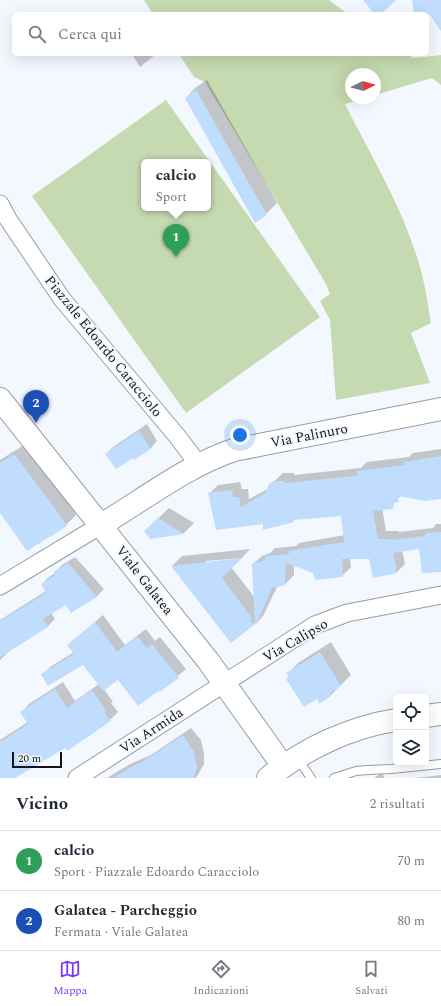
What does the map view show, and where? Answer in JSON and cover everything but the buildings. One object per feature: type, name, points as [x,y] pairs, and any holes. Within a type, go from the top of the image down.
[{"type":"main road","name":"Viale Galatea","points":[[0,399],[225,683],[283,767]]},
{"type":"main road","name":"Via Palinuro","points":[[101,525],[216,456],[234,450],[441,409]]},
{"type":"main road","points":[[429,716],[441,714]]},
{"type":"main road","points":[[283,767],[334,738],[372,725],[393,721]]},
{"type":"street","name":"Piazzale Edoardo Caracciolo","points":[[0,204],[8,219],[62,299],[177,436],[199,465]]},
{"type":"street","points":[[0,586],[101,525]]},
{"type":"street","name":"Via Calipso","points":[[225,683],[302,632],[330,618],[348,613],[441,595]]},
{"type":"street","name":"Via Armida","points":[[77,778],[225,683]]},
{"type":"lane","points":[[334,778],[356,771],[391,770],[441,764]]},
{"type":"lane","points":[[283,767],[311,778]]},
{"type":"green space","points":[[144,0],[329,0],[345,12],[152,12]]},
{"type":"green space","points":[[441,55],[441,85],[432,78],[381,93],[381,68],[345,68],[345,104],[393,196],[419,262],[431,323],[411,333],[430,383],[336,400],[330,320],[320,301],[330,294],[326,284],[205,82],[194,77],[180,56],[410,56],[413,58]]},
{"type":"green space","points":[[166,100],[208,159],[141,159],[141,211],[211,211],[211,163],[320,317],[186,413],[32,196]]},
{"type":"place","name":"calcio","points":[[176,257]]},
{"type":"place","name":"Galatea - Parcheggio","points":[[36,423]]}]
